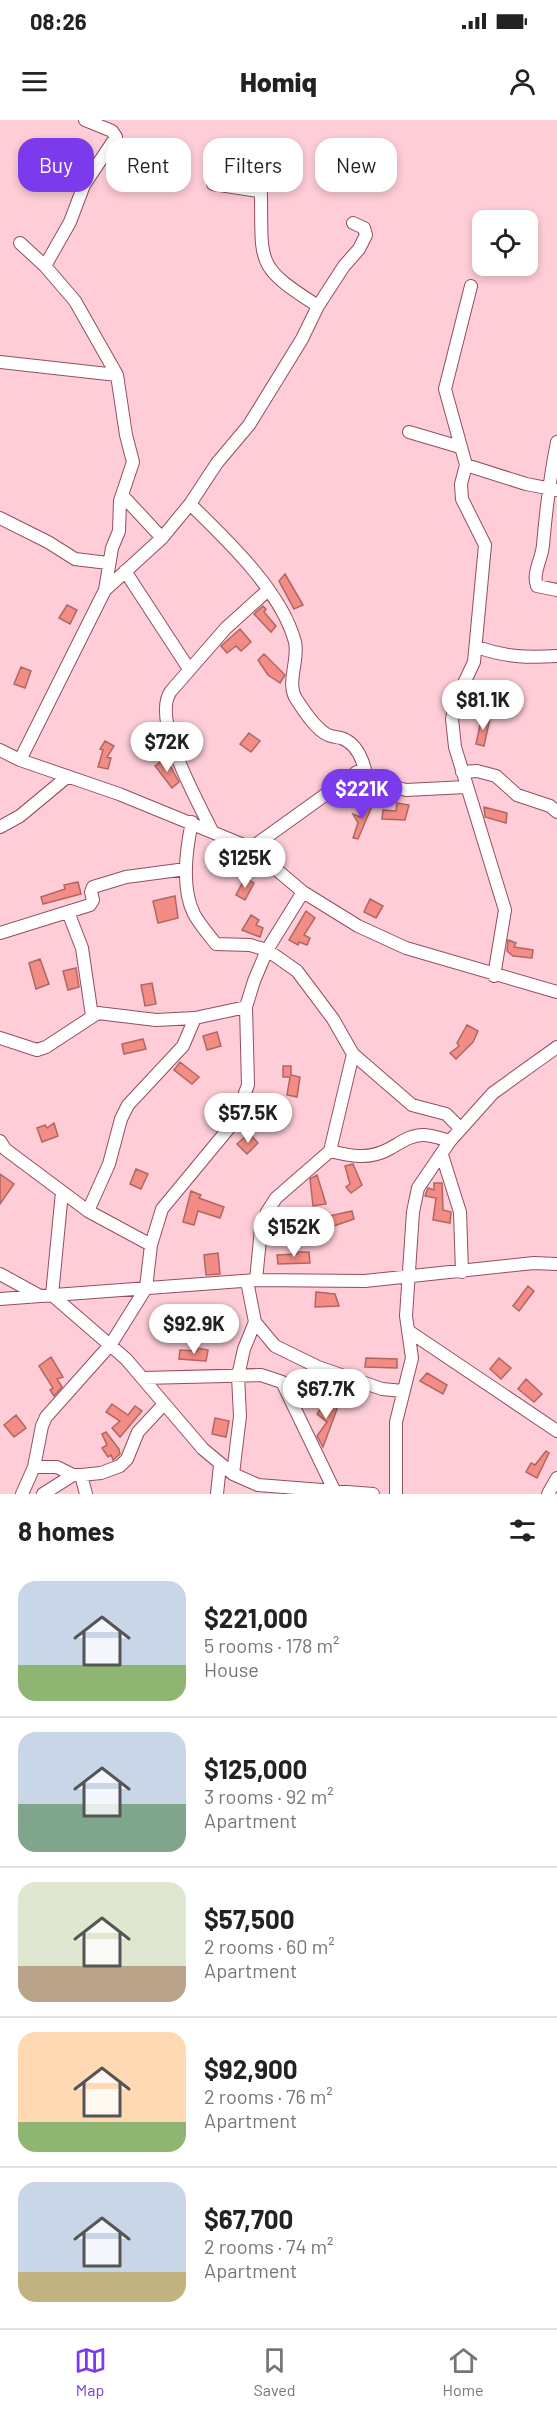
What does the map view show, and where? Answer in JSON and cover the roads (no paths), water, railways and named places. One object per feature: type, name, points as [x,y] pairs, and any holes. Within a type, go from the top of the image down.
[{"type":"street","points":[[45,266],[70,222],[84,184],[116,137],[112,131],[85,120]]},
{"type":"street","points":[[259,192],[261,194],[260,242],[265,261],[283,284],[318,306]]},
{"type":"street","points":[[20,760],[105,590],[162,538],[190,504],[217,463],[249,425],[298,346],[318,306],[366,235],[364,228],[353,223]]},
{"type":"street","points":[[20,243],[45,266],[75,301],[117,375],[126,435],[134,462],[122,495],[119,531],[108,563],[105,590]]},
{"type":"street","points":[[471,286],[445,389],[466,465],[460,494],[485,545],[477,647],[474,662],[453,709],[455,747],[505,910],[494,976]]},
{"type":"street","points":[[0,362],[117,375]]},
{"type":"street","points":[[408,432],[460,447]]},
{"type":"street","points":[[557,442],[543,547],[534,580],[537,586],[557,590]]},
{"type":"street","points":[[466,465],[552,489]]},
{"type":"street","points":[[122,495],[162,538]]},
{"type":"street","points":[[190,504],[244,556],[288,624],[295,643],[293,692],[296,698],[319,728],[328,735],[343,739],[356,750],[366,774]]},
{"type":"street","points":[[0,518],[48,542],[75,560],[108,563]]},
{"type":"street","points":[[125,571],[189,669]]},
{"type":"street","points":[[212,831],[169,736],[168,694],[226,628],[267,591]]},
{"type":"street","points":[[477,647],[500,655],[524,658],[557,656]]},
{"type":"street","points":[[0,750],[20,760],[192,822],[250,848],[303,892],[357,926],[406,948],[494,976],[557,992]]},
{"type":"street","points":[[462,772],[477,771],[496,776],[517,795],[550,806],[557,812]]},
{"type":"street","points":[[250,848],[353,773],[366,774],[383,784],[406,790],[466,787]]},
{"type":"street","points":[[0,827],[20,816],[67,777]]},
{"type":"street","points":[[192,822],[187,845],[186,869],[191,906],[216,944],[250,945],[267,950],[297,971],[312,989],[353,1054],[412,1105],[446,1114],[461,1129]]},
{"type":"street","points":[[0,933],[93,903],[91,892],[93,887],[126,877],[186,869]]},
{"type":"street","points":[[22,1494],[34,1467],[46,1417],[111,1344],[146,1288],[151,1245],[162,1209],[189,1174],[221,1140],[241,1106],[248,1085],[246,1007],[267,950],[303,892]]},
{"type":"street","points":[[68,912],[82,948],[92,1016]]},
{"type":"street","points":[[0,1038],[37,1050],[46,1047],[92,1016],[105,1012],[147,1020],[195,1018],[246,1007]]},
{"type":"street","points":[[88,1211],[109,1164],[121,1119],[128,1105],[183,1046],[195,1018]]},
{"type":"street","points":[[396,1494],[396,1422],[412,1358],[406,1316],[413,1212],[418,1188],[450,1141],[493,1093],[557,1047]]},
{"type":"street","points":[[234,1474],[240,1416],[238,1376],[244,1349],[255,1322],[252,1281],[261,1229],[267,1212],[276,1198],[330,1151],[353,1054]]},
{"type":"street","points":[[330,1151],[351,1157],[366,1157],[386,1151],[407,1138],[423,1135],[450,1141]]},
{"type":"street","points":[[2,1148],[88,1211],[151,1245]]},
{"type":"street","points":[[442,1155],[460,1212],[462,1272]]},
{"type":"street","points":[[46,1296],[62,1192]]},
{"type":"street","points":[[0,1299],[252,1281],[335,1282],[410,1277],[534,1263],[557,1264]]},
{"type":"street","points":[[0,1274],[46,1296],[111,1344],[203,1449],[234,1474],[258,1485],[374,1494]]},
{"type":"street","points":[[255,1322],[275,1346],[288,1354],[382,1389],[403,1391]]},
{"type":"street","points":[[410,1332],[557,1431]]},
{"type":"street","points":[[143,1378],[261,1376],[282,1382],[334,1490]]},
{"type":"street","points":[[43,1494],[77,1475],[101,1473],[124,1463],[138,1432],[165,1404]]},
{"type":"street","points":[[217,1494],[220,1465]]},
{"type":"street","points":[[34,1467],[57,1467],[77,1475],[86,1494]]},
{"type":"street","points":[[548,1494],[557,1478]]}]
